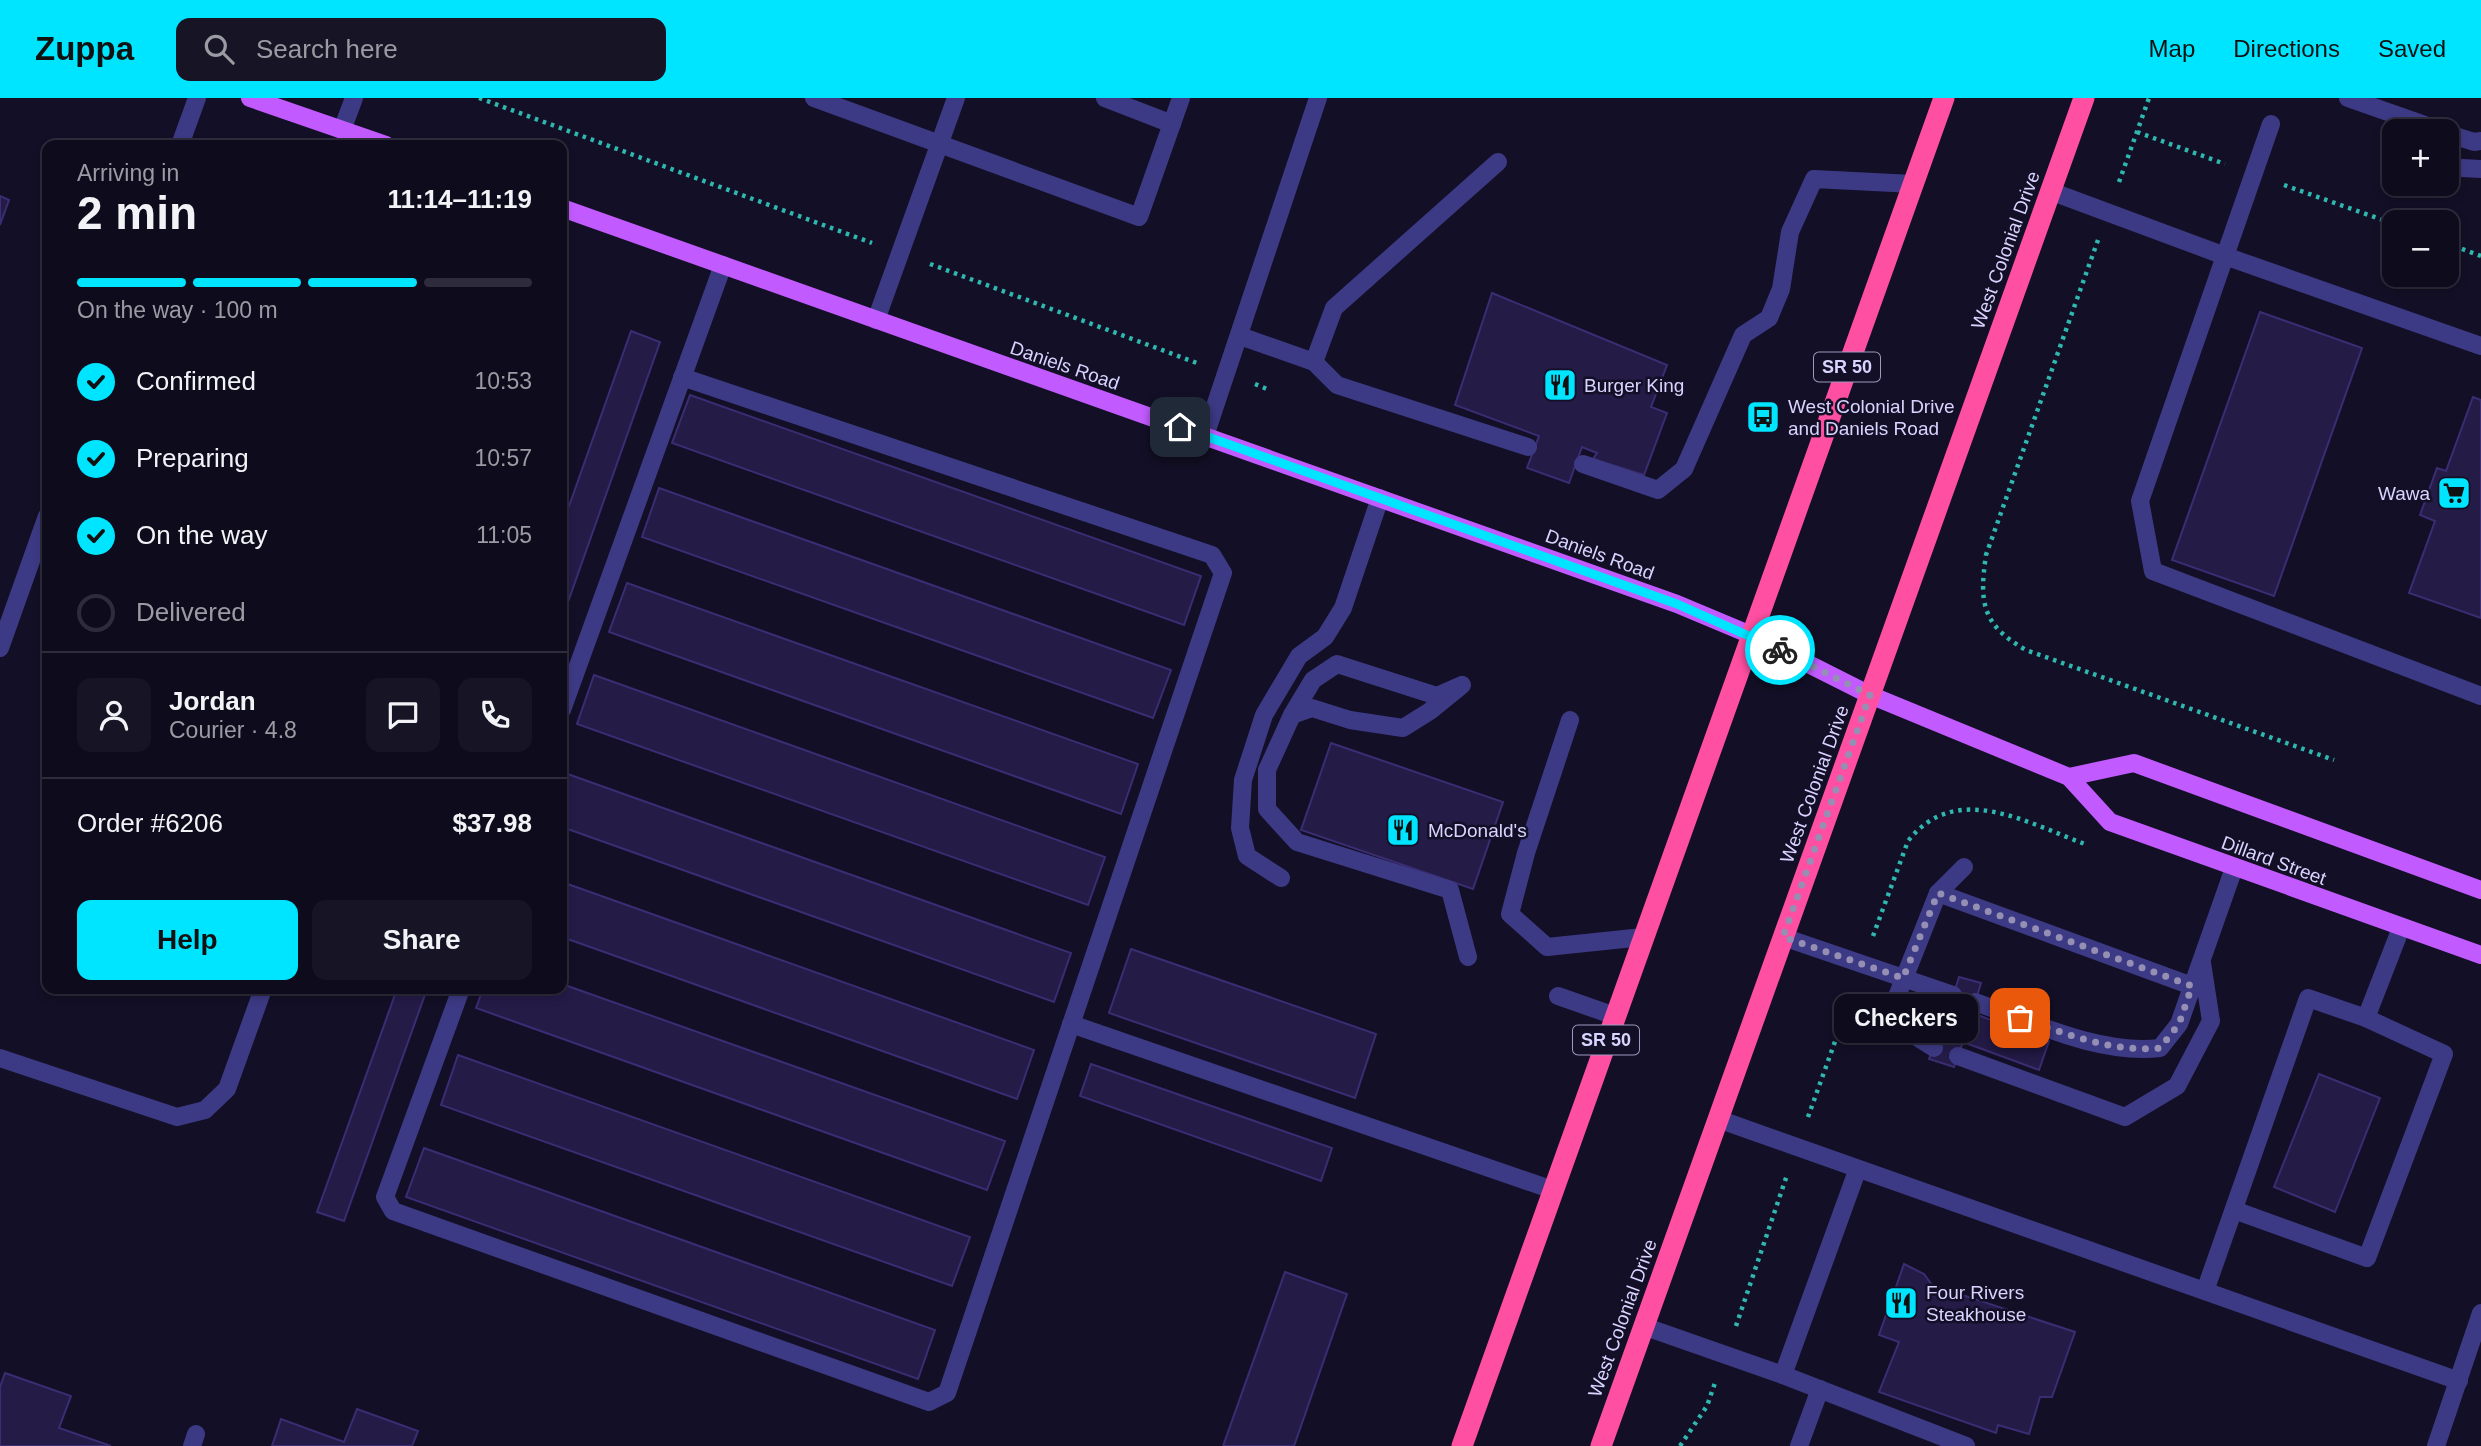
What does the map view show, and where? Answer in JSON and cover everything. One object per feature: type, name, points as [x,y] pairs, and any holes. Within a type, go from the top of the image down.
[{"type":"highway","name":"SR 50","points":[[1462,1446],[1944,98]]},
{"type":"highway","name":"West Colonial Drive","points":[[1601,1446],[2084,98]]},
{"type":"main road","points":[[250,98],[371,140]]},
{"type":"main road","name":"Daniels Road","points":[[567,210],[1677,604],[1751,635]]},
{"type":"main road","name":"Dillard Street","points":[[1751,635],[1870,695],[2069,777],[2110,822],[2481,955]]},
{"type":"main road","points":[[2069,777],[2134,763],[2481,890]]},
{"type":"lane","points":[[182,140],[197,98]]},
{"type":"lane","points":[[342,130],[354,98]]},
{"type":"lane","points":[[814,98],[1139,217],[1181,98]]},
{"type":"lane","points":[[876,320],[956,98]]},
{"type":"lane","points":[[1105,98],[1172,124]]},
{"type":"lane","points":[[1205,436],[1318,98]]},
{"type":"lane","points":[[2348,98],[2407,119]]},
{"type":"lane","points":[[2271,124],[2140,501],[2153,571],[2481,696]]},
{"type":"lane","points":[[2459,137],[2474,142],[2481,141]]},
{"type":"lane","points":[[1314,362],[1334,308],[1498,162]]},
{"type":"lane","points":[[2462,167],[2481,169]]},
{"type":"lane","points":[[1583,464],[1658,490],[1684,469],[1743,335],[1769,318],[1780,289],[1790,232],[1814,179],[1913,184]]},
{"type":"lane","points":[[2050,191],[2481,346]]},
{"type":"lane","points":[[567,696],[723,265]]},
{"type":"lane","points":[[1240,336],[1314,362],[1337,384],[1528,447]]},
{"type":"lane","points":[[459,994],[385,1197],[393,1211],[929,1402],[947,1393],[1223,573],[1212,555],[682,377]]},
{"type":"lane","points":[[1281,877],[1247,856],[1240,828],[1243,780],[1264,715],[1299,656],[1325,637],[1343,608],[1380,498]]},
{"type":"lane","points":[[0,648],[42,530]]},
{"type":"lane","points":[[1292,715],[1312,708],[1349,720],[1403,727],[1430,711],[1462,685],[1437,696],[1337,664],[1313,680],[1292,715],[1267,770],[1266,809],[1297,842],[1450,890],[1468,957]]},
{"type":"lane","points":[[1570,720],[1525,853],[1510,914],[1547,947],[1643,937]]},
{"type":"lane","points":[[1934,1048],[1888,1019],[1938,893],[1964,867]]},
{"type":"lane","points":[[1975,1002],[2064,1034],[2137,1051],[2160,1048],[2179,1024],[2234,868]]},
{"type":"lane","points":[[1938,893],[2192,986]]},
{"type":"lane","points":[[2366,1018],[2401,928]]},
{"type":"lane","points":[[1783,937],[1953,995]]},
{"type":"lane","points":[[1958,1056],[2125,1117],[2177,1086],[2211,1021],[2201,959]]},
{"type":"lane","points":[[0,1058],[177,1117],[205,1110],[227,1090],[261,994]]},
{"type":"lane","points":[[1558,996],[1615,1016]]},
{"type":"lane","points":[[2205,1291],[2308,998],[2366,1018],[2444,1054],[2367,1258],[2234,1210]]},
{"type":"lane","points":[[1071,1024],[1553,1191]]},
{"type":"lane","points":[[1718,1119],[1857,1171],[2459,1381]]},
{"type":"lane","points":[[1783,1375],[1857,1171]]},
{"type":"lane","points":[[2435,1446],[2481,1313]]},
{"type":"lane","points":[[1643,1326],[1783,1375],[1966,1446]]},
{"type":"lane","points":[[1799,1446],[1820,1389]]},
{"type":"path","points":[[2149,98],[1986,555],[1980,592],[1985,608],[2002,636],[2026,650],[2334,760]]},
{"type":"path","points":[[2137,132],[2237,169]]},
{"type":"path","points":[[2280,183],[2382,220]]},
{"type":"path","points":[[2459,248],[2481,256]]},
{"type":"building","points":[[0,196],[9,200],[0,225]]},
{"type":"building","name":"Burger King","points":[[1492,293],[1667,365],[1651,407],[1667,413],[1644,475],[1593,459],[1597,453],[1582,447],[1569,483],[1527,468],[1539,436],[1455,405]]},
{"type":"building","points":[[2260,312],[2362,348],[2274,596],[2172,560]]},
{"type":"building","points":[[631,331],[660,342],[567,605],[567,512]]},
{"type":"building","points":[[690,395],[1201,576],[1184,625],[672,443]]},
{"type":"building","name":"Wawa","points":[[2473,397],[2481,400],[2481,618],[2409,593],[2435,521],[2420,515],[2437,468],[2446,471]]},
{"type":"building","points":[[659,488],[1171,670],[1153,718],[642,537]]},
{"type":"building","points":[[627,583],[1138,764],[1121,814],[609,632]]},
{"type":"building","points":[[594,675],[1105,857],[1088,905],[577,724]]},
{"type":"building","points":[[1331,743],[1503,802],[1473,889],[1301,830]]},
{"type":"building","points":[[567,774],[1071,953],[1054,1002],[567,829]]},
{"type":"building","points":[[567,884],[1034,1050],[1017,1099],[567,939]]},
{"type":"building","points":[[1131,949],[1376,1034],[1355,1098],[1109,1013]]},
{"type":"building","points":[[1959,977],[1981,983],[1972,1013],[2049,1041],[2039,1070],[1963,1042],[1954,1067],[1929,1059],[1938,1038],[1931,1030],[1934,1023],[1926,1021],[1930,1008],[1937,1010],[1940,1002],[1951,1003]]},
{"type":"building","points":[[567,986],[1005,1141],[987,1190],[476,1008],[481,994],[567,994]]},
{"type":"building","points":[[395,994],[425,994],[344,1221],[317,1212]]},
{"type":"building","points":[[458,1055],[970,1237],[952,1286],[441,1105]]},
{"type":"building","points":[[1091,1064],[1332,1148],[1321,1181],[1080,1096]]},
{"type":"building","points":[[2319,1074],[2380,1098],[2335,1212],[2274,1187]]},
{"type":"building","points":[[424,1148],[935,1330],[918,1379],[406,1197]]},
{"type":"building","points":[[1904,1264],[1924,1274],[1932,1285],[2075,1332],[2052,1397],[2040,1397],[2029,1434],[1998,1425],[1996,1433],[1879,1392],[1899,1342],[1879,1335]]},
{"type":"building","points":[[1285,1272],[1347,1294],[1294,1446],[1223,1446]]},
{"type":"building","points":[[5,1373],[71,1396],[59,1428],[111,1446],[0,1446],[0,1387]]},
{"type":"building","points":[[357,1409],[418,1431],[412,1446],[272,1446],[281,1419],[344,1442]]},
{"type":"way so far","points":[[1780,650],[1870,695],[1783,937],[1903,978],[1938,893],[2192,986],[2179,1024],[2160,1048],[2137,1051],[2064,1034],[2020,1018]]},
{"type":"place","name":"Burger King","points":[[1560,385]]},
{"type":"place","name":"West Colonial Drive and Daniels Road","points":[[1763,417]]},
{"type":"place","name":"Wawa","points":[[2454,493]]},
{"type":"place","name":"McDonald's","points":[[1403,830]]},
{"type":"place","name":"Checkers","points":[[2020,1018]]},
{"type":"place","name":"Four Rivers Steakhouse","points":[[1901,1303]]},
{"type":"route","points":[[1180,427],[1677,604],[1780,650]]}]
